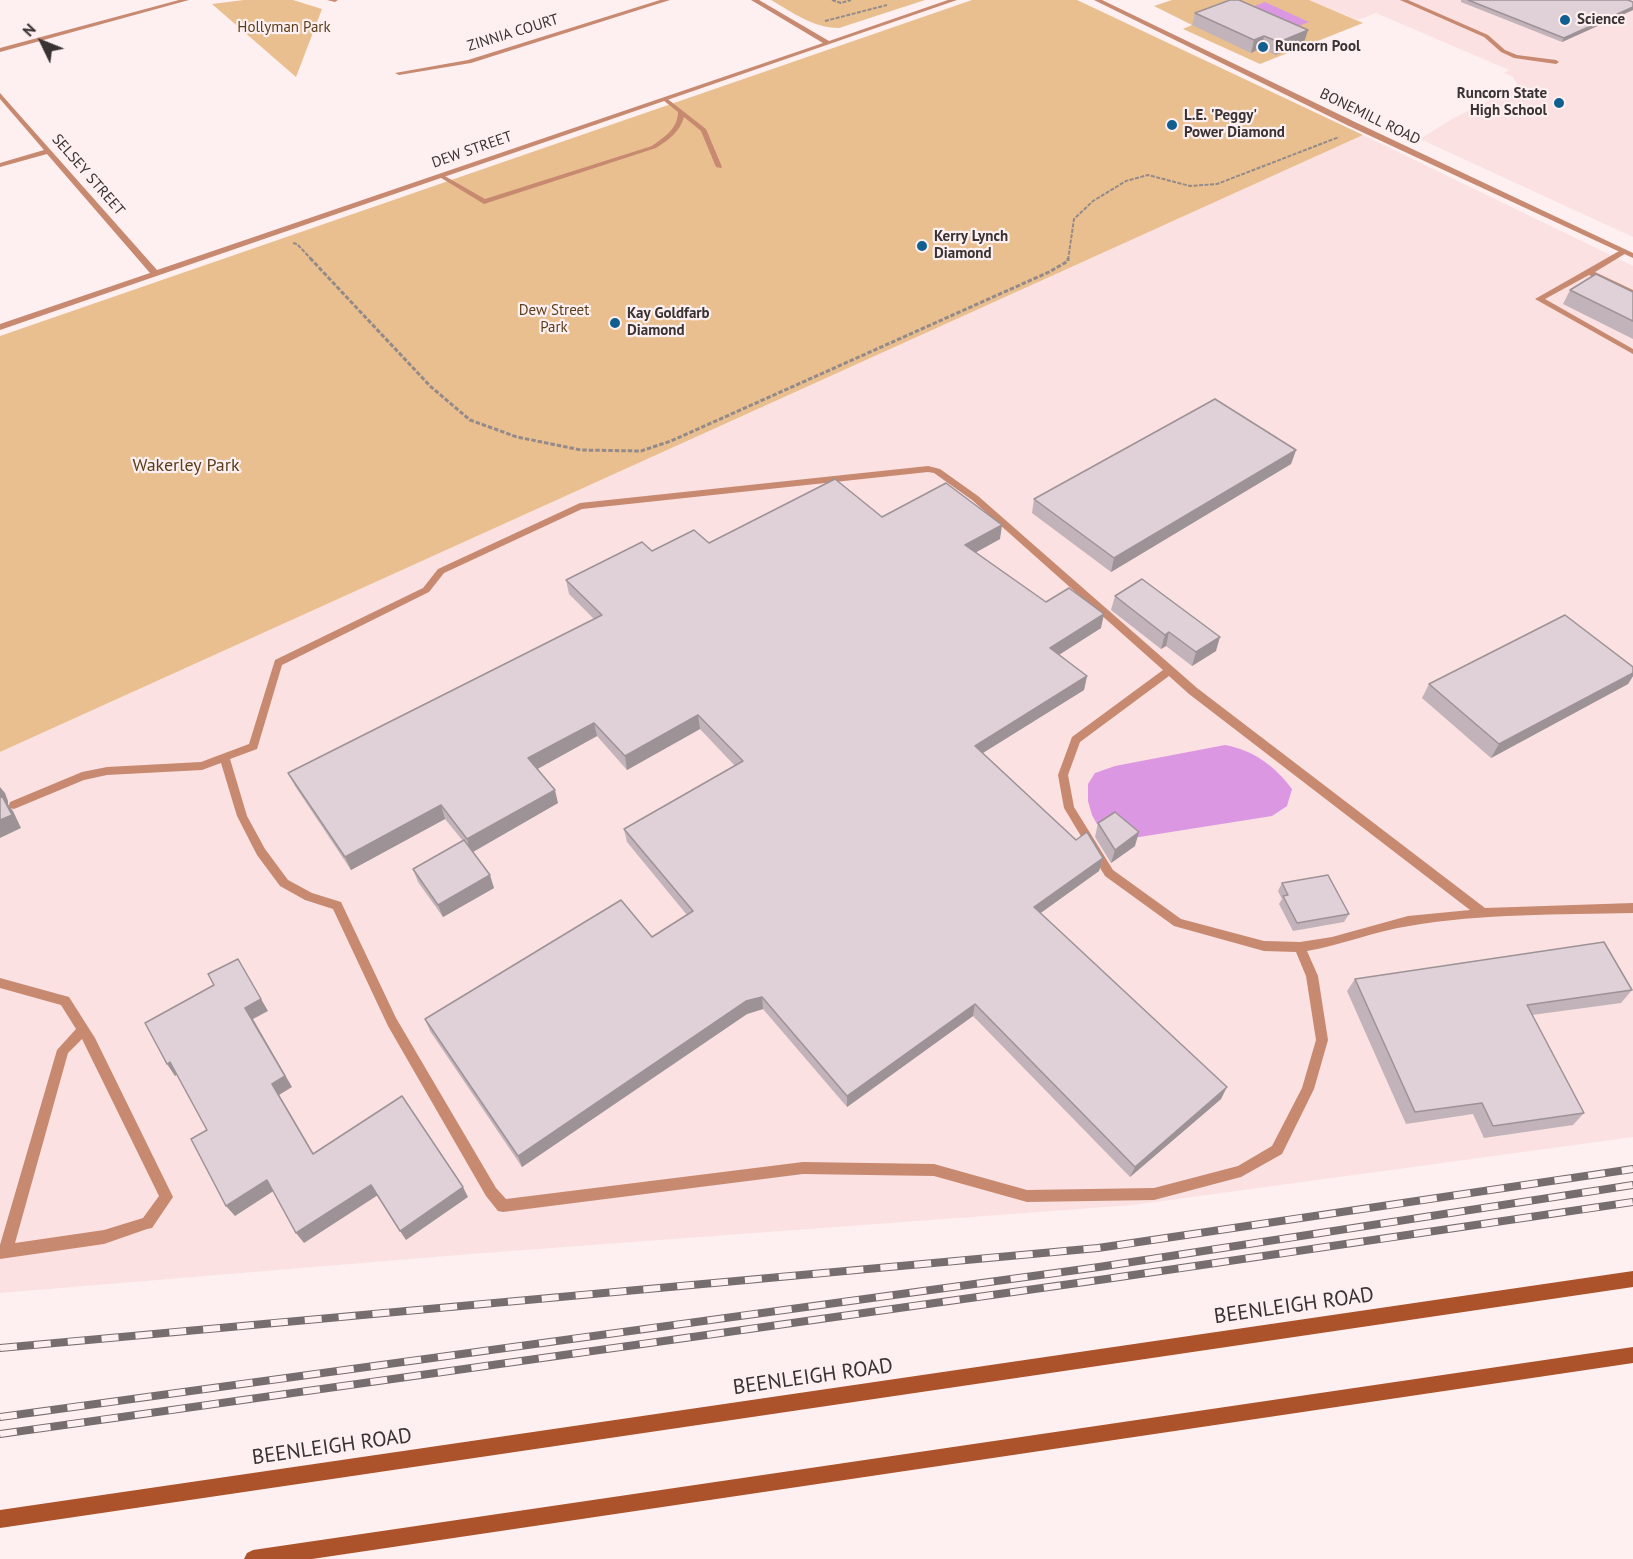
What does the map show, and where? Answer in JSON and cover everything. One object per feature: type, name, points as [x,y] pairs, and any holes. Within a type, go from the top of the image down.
[{"type":"main road","name":"BEENLEIGH ROAD","points":[[0,1519],[1633,1280]]},
{"type":"main road","points":[[253,1559],[1633,1355]]},
{"type":"street","points":[[0,50],[186,0]]},
{"type":"street","name":"ZINNIA COURT","points":[[399,73],[469,62],[667,0]]},
{"type":"street","points":[[754,0],[828,43]]},
{"type":"street","name":"DEW STREET","points":[[0,327],[954,0]]},
{"type":"street","name":"BONEMILL ROAD","points":[[1097,0],[1352,124],[1633,256]]},
{"type":"street","name":"SELSEY STREET","points":[[0,95],[155,273]]},
{"type":"street","points":[[0,165],[49,151]]},
{"type":"lane","points":[[1403,0],[1486,36],[1503,51],[1516,57],[1556,62]]},
{"type":"lane","points":[[665,99],[704,130],[719,167]]},
{"type":"lane","points":[[441,176],[484,202],[654,147],[675,130],[682,120],[681,111]]},
{"type":"lane","points":[[1624,252],[1539,299],[1633,351]]},
{"type":"lane","points":[[1589,272],[1633,293]]},
{"type":"lane","points":[[14,806],[82,776],[107,771],[202,766],[253,746],[278,663],[426,590],[441,571],[580,506],[928,469],[937,471],[975,498],[1193,691],[1483,913]]},
{"type":"lane","points":[[1170,670],[1076,740],[1063,775],[1070,808],[1109,873],[1178,923],[1264,946],[1299,947],[1332,942],[1408,921],[1483,913],[1633,908]]},
{"type":"lane","points":[[224,757],[242,816],[261,852],[284,883],[309,897],[337,905],[392,1022],[491,1192],[503,1206],[803,1168],[934,1170],[1027,1196],[1154,1194],[1241,1171],[1277,1149],[1308,1089],[1322,1040],[1312,976],[1299,947]]},
{"type":"lane","points":[[0,983],[65,1001],[84,1029],[166,1197],[147,1223],[104,1237],[3,1252],[63,1050],[84,1029]]},
{"type":"path","points":[[832,0],[845,3],[858,11]]},
{"type":"path","points":[[845,3],[851,0]]},
{"type":"path","points":[[287,242],[297,244],[430,386],[470,420],[517,437],[581,450],[641,451],[671,441],[1049,272],[1068,261],[1074,219],[1093,201],[1126,181],[1148,175],[1190,186],[1217,184],[1345,134],[1337,131],[1352,124]]},
{"type":"shaded area","name":"Runcorn State High School","points":[[1309,0],[1633,0],[1633,237],[1420,139],[1452,119],[1518,86],[1513,77],[1504,73],[1509,70],[1376,13],[1358,20]]},
{"type":"shaded area","points":[[1265,2],[1309,22],[1283,32],[1239,12]]},
{"type":"shaded area","points":[[1363,135],[1633,266],[1633,1137],[1133,1205],[470,1254],[0,1293],[0,752]]},
{"type":"shaded area","points":[[1225,745],[1254,755],[1271,766],[1292,789],[1287,806],[1272,816],[1133,838],[1097,824],[1088,801],[1088,784],[1095,773],[1115,766]]},
{"type":"green space","name":"Hollyman Park","points":[[244,0],[293,0],[322,9],[296,77],[212,4]]},
{"type":"green space","points":[[771,0],[925,0],[839,28],[812,22]]},
{"type":"green space","name":"Dew Street Park","points":[[972,0],[1077,0],[1363,135],[0,752],[0,336]]},
{"type":"green space","name":"Runcorn Pool","points":[[1172,0],[1309,0],[1363,23],[1260,64],[1183,29],[1192,25],[1154,6]]},
{"type":"building","points":[[1230,0],[1239,0],[1308,30],[1279,42],[1264,36],[1254,40],[1195,13]]},
{"type":"building","name":"Science","points":[[1468,0],[1628,0],[1633,2],[1633,7],[1564,38]]},
{"type":"building","points":[[1596,274],[1633,292],[1633,321],[1570,290]]},
{"type":"building","points":[[1215,399],[1296,450],[1114,558],[1034,499]]},
{"type":"building","points":[[835,479],[882,517],[946,483],[1002,525],[965,545],[1046,602],[1069,588],[1104,614],[1050,648],[1087,676],[975,746],[1076,840],[1087,832],[1103,858],[1034,907],[1227,1087],[1135,1167],[975,1004],[847,1096],[762,997],[746,1001],[518,1156],[425,1019],[621,900],[652,937],[693,911],[624,829],[743,761],[698,715],[625,756],[594,723],[528,758],[555,790],[467,839],[441,805],[345,857],[288,773],[602,615],[566,580],[642,542],[652,551],[694,530],[709,543]]},
{"type":"building","points":[[1142,579],[1220,637],[1196,652],[1169,632],[1165,635],[1115,596]]},
{"type":"building","points":[[1565,615],[1633,667],[1633,673],[1499,744],[1429,684]]},
{"type":"building","points":[[0,796],[12,815],[0,820]]},
{"type":"building","points":[[1115,812],[1139,832],[1115,850],[1098,823]]},
{"type":"building","points":[[464,840],[490,875],[438,905],[413,869]]},
{"type":"building","points":[[1328,875],[1349,914],[1297,923],[1283,896],[1288,895],[1282,883]]},
{"type":"building","points":[[1604,942],[1632,990],[1527,1005],[1584,1113],[1493,1126],[1482,1103],[1415,1112],[1355,979]]},
{"type":"building","points":[[238,959],[261,999],[245,1008],[285,1076],[272,1084],[313,1154],[402,1096],[463,1187],[400,1231],[371,1185],[296,1233],[267,1180],[226,1206],[191,1139],[207,1130],[170,1062],[167,1064],[145,1023],[214,985],[208,974]]},
{"type":"railway","points":[[0,1348],[1098,1248],[1633,1169]]},
{"type":"railway","points":[[0,1417],[1099,1267],[1633,1185]]},
{"type":"railway","points":[[0,1434],[1106,1279],[1633,1202]]},
{"type":"place","name":"Science","points":[[1565,20]]},
{"type":"place","name":"Runcorn Pool","points":[[1263,47]]},
{"type":"place","name":"Runcorn State High School","points":[[1559,103]]},
{"type":"place","name":"L.E. 'Peggy' Power Diamond","points":[[1172,125]]},
{"type":"place","name":"Kerry Lynch Diamond","points":[[922,246]]},
{"type":"place","name":"Kay Goldfarb Diamond","points":[[615,323]]},
{"type":"park label","name":"Wakerley Park","points":[[186,466]]}]
